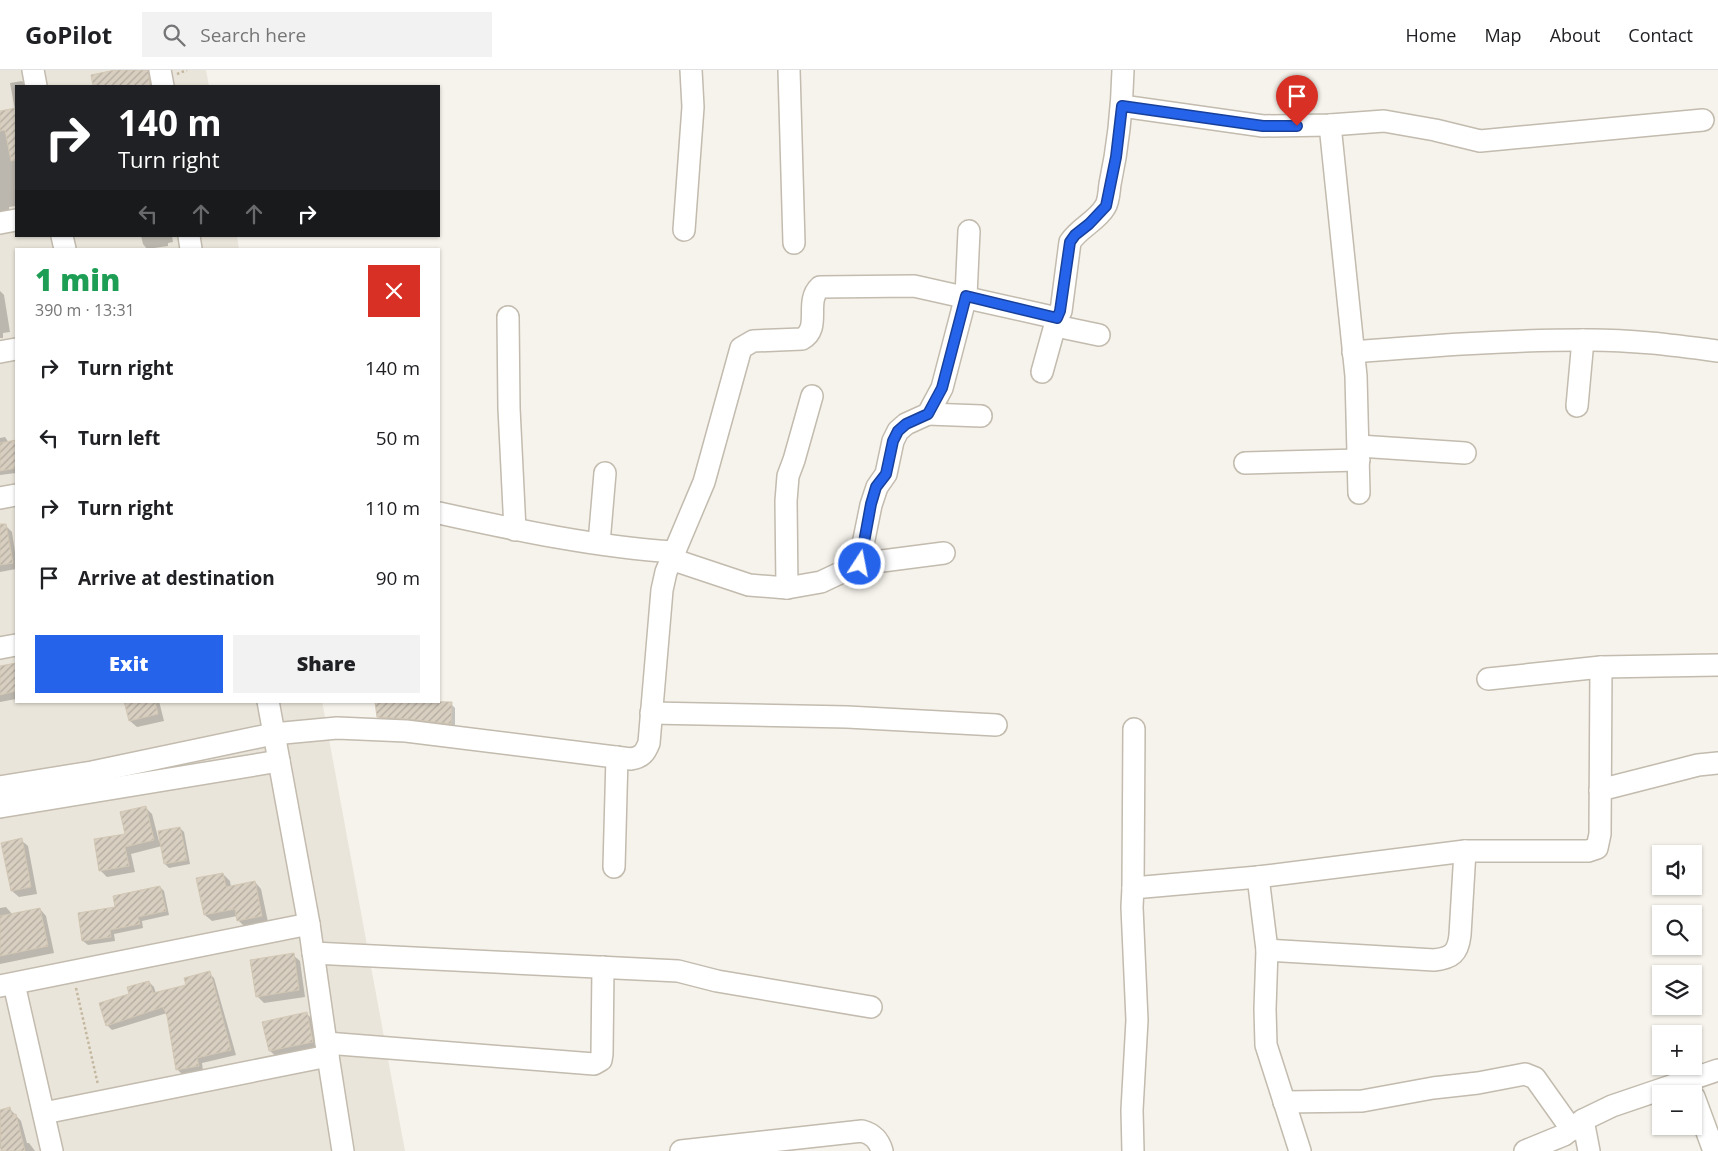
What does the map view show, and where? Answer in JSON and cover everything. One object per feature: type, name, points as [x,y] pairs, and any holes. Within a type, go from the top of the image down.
[{"type":"street","points":[[33,70],[36,85]]},
{"type":"street","points":[[160,70],[163,85]]},
{"type":"street","points":[[684,230],[693,108],[690,70]]},
{"type":"street","points":[[790,70],[789,98],[794,243]]},
{"type":"street","points":[[1042,372],[1060,311],[1070,242],[1106,206],[1116,157],[1122,106],[1123,70]]},
{"type":"street","points":[[1122,106],[1263,126],[1330,125],[1384,121],[1435,130],[1480,141],[1704,120]]},
{"type":"street","points":[[1330,125],[1356,376],[1359,493]]},
{"type":"street","points":[[0,223],[15,220]]},
{"type":"street","points":[[928,414],[942,388],[966,296],[969,231]]},
{"type":"street","points":[[0,787],[92,772],[273,734],[337,728],[406,731],[631,759],[639,757],[645,752],[649,743],[662,590],[666,572],[704,482],[741,348],[753,341],[802,339],[807,336],[812,330],[813,297],[820,288],[914,286],[966,296],[1099,335]]},
{"type":"street","points":[[508,317],[509,408],[515,530]]},
{"type":"street","points":[[1354,352],[1465,344],[1583,340],[1652,343],[1718,350]]},
{"type":"street","points":[[1577,406],[1583,340]]},
{"type":"street","points":[[0,352],[15,349]]},
{"type":"street","points":[[787,588],[786,501],[788,476],[812,396]]},
{"type":"street","points":[[860,564],[871,504],[876,487],[886,474],[893,441],[898,431],[906,424],[928,414],[981,416]]},
{"type":"street","points":[[1245,463],[1359,453],[1465,453]]},
{"type":"street","points":[[599,543],[605,472]]},
{"type":"street","points":[[0,498],[15,495]]},
{"type":"street","points":[[440,514],[515,530],[673,556],[749,585],[787,588],[821,582],[860,564],[944,553]]},
{"type":"street","points":[[0,648],[15,645]]},
{"type":"street","points":[[1488,679],[1601,667],[1718,665]]},
{"type":"street","points":[[1134,888],[1258,877],[1465,851],[1588,851],[1597,848],[1600,834],[1601,667]]},
{"type":"street","points":[[268,703],[309,924],[343,1151]]},
{"type":"street","points":[[651,713],[847,717],[996,725]]},
{"type":"street","points":[[1133,1151],[1132,1110],[1137,1020],[1132,907],[1134,888],[1134,729]]},
{"type":"street","points":[[614,867],[617,757]]},
{"type":"street","points":[[0,807],[279,761]]},
{"type":"street","points":[[1600,790],[1698,765],[1718,763]]},
{"type":"street","points":[[1267,950],[1434,960],[1444,959],[1455,953],[1459,944],[1465,851]]},
{"type":"street","points":[[1258,877],[1267,950],[1264,1009],[1266,1045],[1300,1151]]},
{"type":"street","points":[[52,1151],[44,1113],[7,985],[309,924]]},
{"type":"street","points":[[313,953],[678,971],[717,981],[871,1007]]},
{"type":"street","points":[[44,1113],[327,1050],[594,1064],[601,1060],[602,1054],[603,967]]},
{"type":"street","points":[[1698,1085],[1718,1070]]},
{"type":"street","points":[[1284,1102],[1362,1101],[1525,1074],[1535,1078],[1577,1125],[1589,1151]]},
{"type":"street","points":[[1525,1151],[1612,1106],[1652,1098]]},
{"type":"street","points":[[1702,1119],[1714,1151]]},
{"type":"street","points":[[681,1151],[862,1131],[872,1134],[880,1144],[882,1151]]},
{"type":"path","points":[[72,972],[102,1101]]},
{"type":"shaded area","points":[[0,70],[206,70],[209,85],[15,85],[15,237],[237,237],[239,248],[15,248],[15,703],[322,703],[405,1151],[0,1151]]},
{"type":"building","points":[[115,70],[148,70],[150,85],[93,85],[91,75]]},
{"type":"building","points":[[15,108],[15,160],[11,161],[5,130],[0,131],[0,111]]},
{"type":"building","points":[[15,440],[15,468],[0,471],[0,443]]},
{"type":"building","points":[[0,524],[6,524],[13,563],[0,565]]},
{"type":"building","points":[[15,663],[15,691],[0,695],[0,666]]},
{"type":"building","points":[[452,702],[451,724],[377,717],[375,703]]},
{"type":"building","points":[[124,703],[155,703],[158,714],[129,721]]},
{"type":"building","points":[[146,806],[154,840],[125,847],[129,866],[99,871],[94,839],[125,834],[120,812]]},
{"type":"building","points":[[180,827],[187,860],[164,864],[158,831]]},
{"type":"building","points":[[22,838],[31,887],[11,891],[1,843]]},
{"type":"building","points":[[223,873],[226,887],[255,881],[262,916],[237,921],[235,909],[204,915],[196,878]]},
{"type":"building","points":[[160,886],[166,911],[138,917],[140,924],[110,930],[111,937],[82,941],[78,913],[115,907],[113,896]]},
{"type":"building","points":[[40,908],[48,946],[0,956],[0,916]]},
{"type":"building","points":[[294,953],[299,990],[256,997],[250,960]]},
{"type":"building","points":[[210,971],[231,1050],[197,1058],[199,1066],[176,1070],[167,1016],[163,1007],[106,1026],[99,1003],[129,994],[127,987],[149,981],[153,993],[186,985],[184,978]]},
{"type":"building","points":[[307,1012],[313,1042],[269,1051],[262,1022]]},
{"type":"building","points":[[10,1107],[12,1115],[16,1114],[25,1151],[1,1151],[0,1110]]},
{"type":"route","points":[[860,564],[871,504],[876,487],[886,474],[893,441],[898,431],[906,424],[928,414],[942,388],[966,296],[1057,318],[1060,311],[1070,242],[1106,206],[1116,157],[1122,106],[1263,126],[1297,126]]}]
